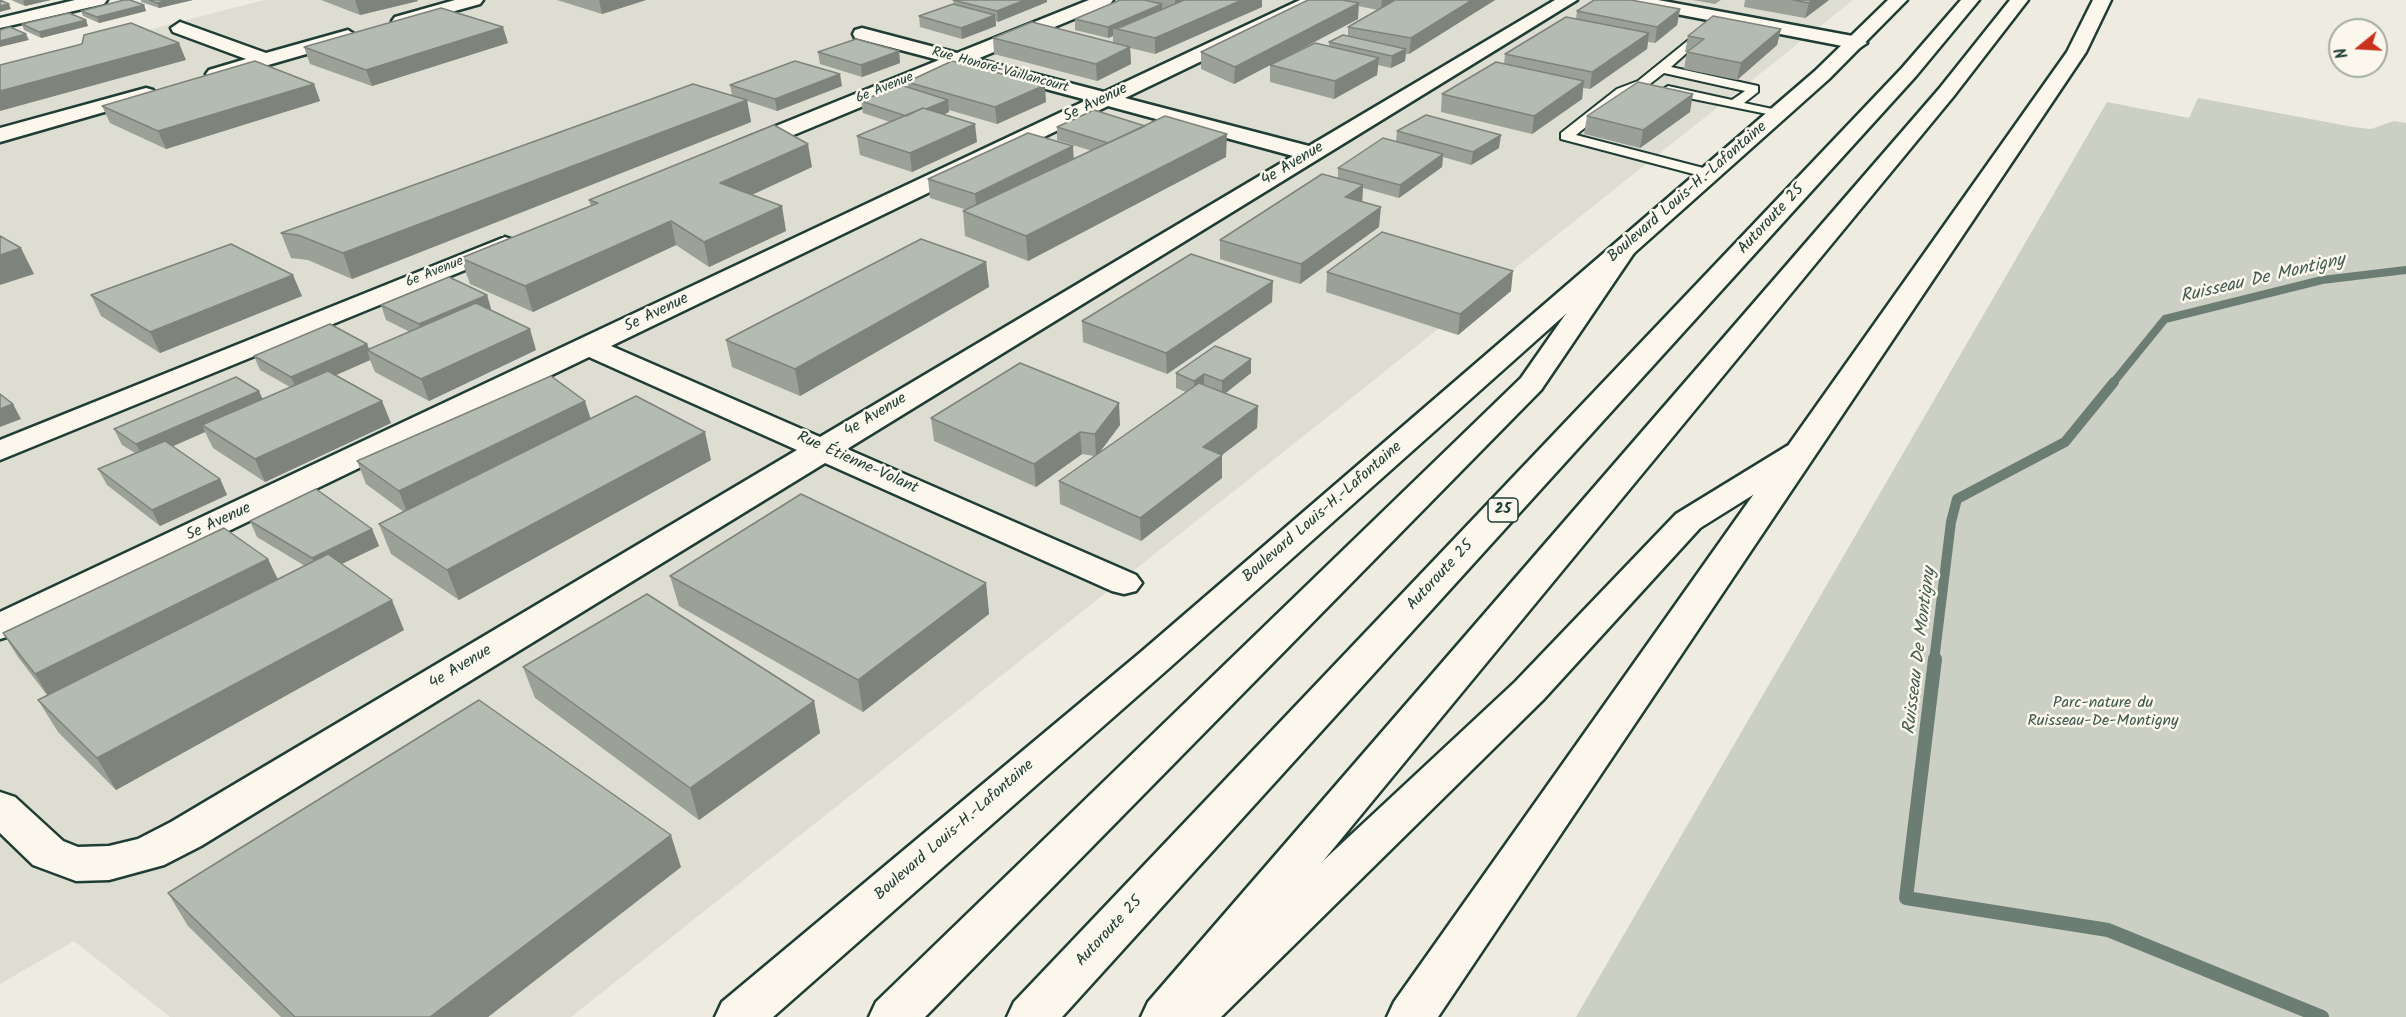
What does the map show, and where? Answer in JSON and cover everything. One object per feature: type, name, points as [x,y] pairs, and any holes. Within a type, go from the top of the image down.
[{"type":"main road","points":[[0,23],[98,0]]},
{"type":"main road","points":[[200,78],[474,0]]},
{"type":"main road","name":"6e Avenue","points":[[716,158],[1104,0]]},
{"type":"main road","name":"5e Avenue","points":[[0,627],[1314,0]]},
{"type":"main road","name":"4e Avenue","points":[[0,808],[48,853],[76,864],[109,863],[149,853],[186,834],[1568,0]]},
{"type":"main road","points":[[1630,0],[1717,22],[1768,26],[1858,43]]},
{"type":"main road","name":"Boulevard Louis-H.-Lafontaine","points":[[739,1017],[1154,660],[1710,174],[1858,43],[1898,0]]},
{"type":"main road","name":"Autoroute 25","points":[[1031,1017],[1909,72],[1970,0]]},
{"type":"main road","points":[[1165,1017],[1953,85],[2019,0]]},
{"type":"main road","points":[[1411,1017],[2076,52],[2102,0]]},
{"type":"main road","points":[[180,28],[266,60]]},
{"type":"main road","name":"Rue Honoré-Vaillancourt","points":[[862,34],[1312,154]]},
{"type":"main road","points":[[0,135],[166,88]]},
{"type":"main road","name":"6e Avenue","points":[[0,451],[529,235]]},
{"type":"main road","points":[[893,1017],[1531,384],[1623,250]]},
{"type":"main road","name":"Rue Étienne-Volant","points":[[589,347],[823,448],[1124,584]]},
{"type":"main road","points":[[1188,1017],[1529,691],[1688,521],[1798,453]]},
{"type":"lane","points":[[1710,174],[1566,136],[1621,92],[1642,84],[1662,69],[1717,22]]},
{"type":"lane","points":[[1662,69],[1754,89],[1735,104]]},
{"type":"lane","points":[[1642,84],[1778,114]]},
{"type":"shaded area","points":[[264,0],[1853,0],[571,1017],[170,1017],[74,941],[0,984],[0,68]]},
{"type":"green space","name":"Parc-nature du Ruisseau-De-Montigny","points":[[2198,98],[2353,127],[2371,129],[2394,121],[2406,123],[2406,1017],[1576,1017],[2107,102],[2189,118]]},
{"type":"building","points":[[0,0],[9,4],[0,6]]},
{"type":"building","points":[[124,0],[144,5],[97,17],[81,11]]},
{"type":"building","points":[[149,0],[168,0],[157,3]]},
{"type":"building","points":[[953,0],[1025,0],[997,11]]},
{"type":"building","points":[[1120,0],[1144,0],[1162,4],[1108,27],[1075,19]]},
{"type":"building","points":[[1184,0],[1242,0],[1155,38],[1113,28],[1121,27]]},
{"type":"building","points":[[1308,0],[1342,0],[1359,3],[1235,67],[1201,52]]},
{"type":"building","points":[[1395,0],[1472,0],[1411,38],[1348,27]]},
{"type":"building","points":[[1594,0],[1631,0],[1680,9],[1657,27],[1577,11]]},
{"type":"building","points":[[1793,0],[1812,0],[1809,3]]},
{"type":"building","points":[[953,4],[995,15],[961,28],[919,16]]},
{"type":"building","points":[[441,8],[503,27],[366,70],[304,47]]},
{"type":"building","points":[[69,13],[86,20],[39,32],[22,24]]},
{"type":"building","points":[[1713,16],[1781,29],[1741,63],[1687,52],[1704,39],[1688,36]]},
{"type":"building","points":[[1566,17],[1649,33],[1592,72],[1505,54]]},
{"type":"building","points":[[1032,22],[1130,47],[1096,64],[993,38]]},
{"type":"building","points":[[131,23],[179,43],[0,91],[0,65],[82,44],[84,35]]},
{"type":"building","points":[[10,27],[26,34],[0,41],[0,30]]},
{"type":"building","points":[[1343,35],[1406,49],[1392,56],[1329,42]]},
{"type":"building","points":[[856,39],[899,51],[861,65],[818,52]]},
{"type":"building","points":[[1315,43],[1379,58],[1335,81],[1270,65]]},
{"type":"building","points":[[255,61],[314,84],[158,131],[102,106]]},
{"type":"building","points":[[795,61],[840,74],[775,99],[730,85]]},
{"type":"building","points":[[952,61],[1045,85],[995,107],[907,82]]},
{"type":"building","points":[[1496,62],[1584,81],[1534,116],[1442,94]]},
{"type":"building","points":[[1638,82],[1693,94],[1643,130],[1587,116]]},
{"type":"building","points":[[693,84],[747,100],[343,253],[298,235],[281,233]]},
{"type":"building","points":[[901,85],[948,100],[906,116],[861,101]]},
{"type":"building","points":[[923,108],[975,124],[910,153],[857,136]]},
{"type":"building","points":[[1094,110],[1145,126],[1108,143],[1057,127]]},
{"type":"building","points":[[1426,115],[1501,135],[1473,152],[1397,131]]},
{"type":"building","points":[[1165,116],[1227,134],[1026,236],[963,211]]},
{"type":"building","points":[[774,125],[808,144],[720,183],[782,206],[704,242],[671,221],[525,286],[461,258],[598,203],[589,200]]},
{"type":"building","points":[[1028,133],[1073,146],[975,194],[928,179]]},
{"type":"building","points":[[1383,138],[1443,154],[1400,185],[1338,168]]},
{"type":"building","points":[[1322,174],[1363,185],[1345,197],[1381,207],[1301,264],[1220,240]]},
{"type":"building","points":[[1382,232],[1513,271],[1460,314],[1327,272]]},
{"type":"building","points":[[0,236],[21,248],[0,255]]},
{"type":"building","points":[[921,239],[986,262],[795,369],[726,340]]},
{"type":"building","points":[[231,244],[293,275],[150,332],[91,295]]},
{"type":"building","points":[[1191,254],[1273,281],[1166,353],[1082,321]]},
{"type":"building","points":[[449,277],[487,295],[419,324],[381,305]]},
{"type":"building","points":[[476,303],[530,329],[421,379],[367,350]]},
{"type":"building","points":[[330,324],[367,344],[291,377],[254,356]]},
{"type":"building","points":[[1215,346],[1251,359],[1222,381],[1204,374],[1194,381],[1176,373]]},
{"type":"building","points":[[1020,363],[1119,403],[1095,434],[1080,432],[1034,464],[931,418]]},
{"type":"building","points":[[328,371],[382,401],[255,459],[202,425]]},
{"type":"building","points":[[551,376],[585,401],[399,491],[357,461]]},
{"type":"building","points":[[236,377],[259,391],[136,444],[114,429]]},
{"type":"building","points":[[1199,383],[1258,406],[1203,447],[1222,455],[1140,518],[1059,481]]},
{"type":"building","points":[[0,394],[13,404],[0,409]]},
{"type":"building","points":[[636,396],[705,432],[447,570],[379,524]]},
{"type":"building","points":[[165,441],[220,479],[152,510],[98,469]]},
{"type":"building","points":[[316,489],[372,529],[312,558],[250,521]]},
{"type":"building","points":[[801,494],[986,583],[858,680],[670,576]]},
{"type":"building","points":[[224,528],[268,559],[35,674],[3,633]]},
{"type":"building","points":[[328,554],[392,600],[97,758],[38,700]]},
{"type":"building","points":[[647,594],[814,701],[690,788],[523,667]]},
{"type":"building","points":[[479,700],[671,835],[430,1017],[295,1017],[168,893]]},
{"type":"waterway","name":"Ruisseau De Montigny","points":[[2113,383],[2165,319],[2322,280],[2406,270]]},
{"type":"waterway","name":"Ruisseau De Montigny","points":[[1934,661],[1951,522],[1957,499],[2065,442],[2114,382]]},
{"type":"waterway","name":"Ruisseau De Montigny","points":[[1935,659],[1906,898],[2108,930],[2322,1017]]}]
